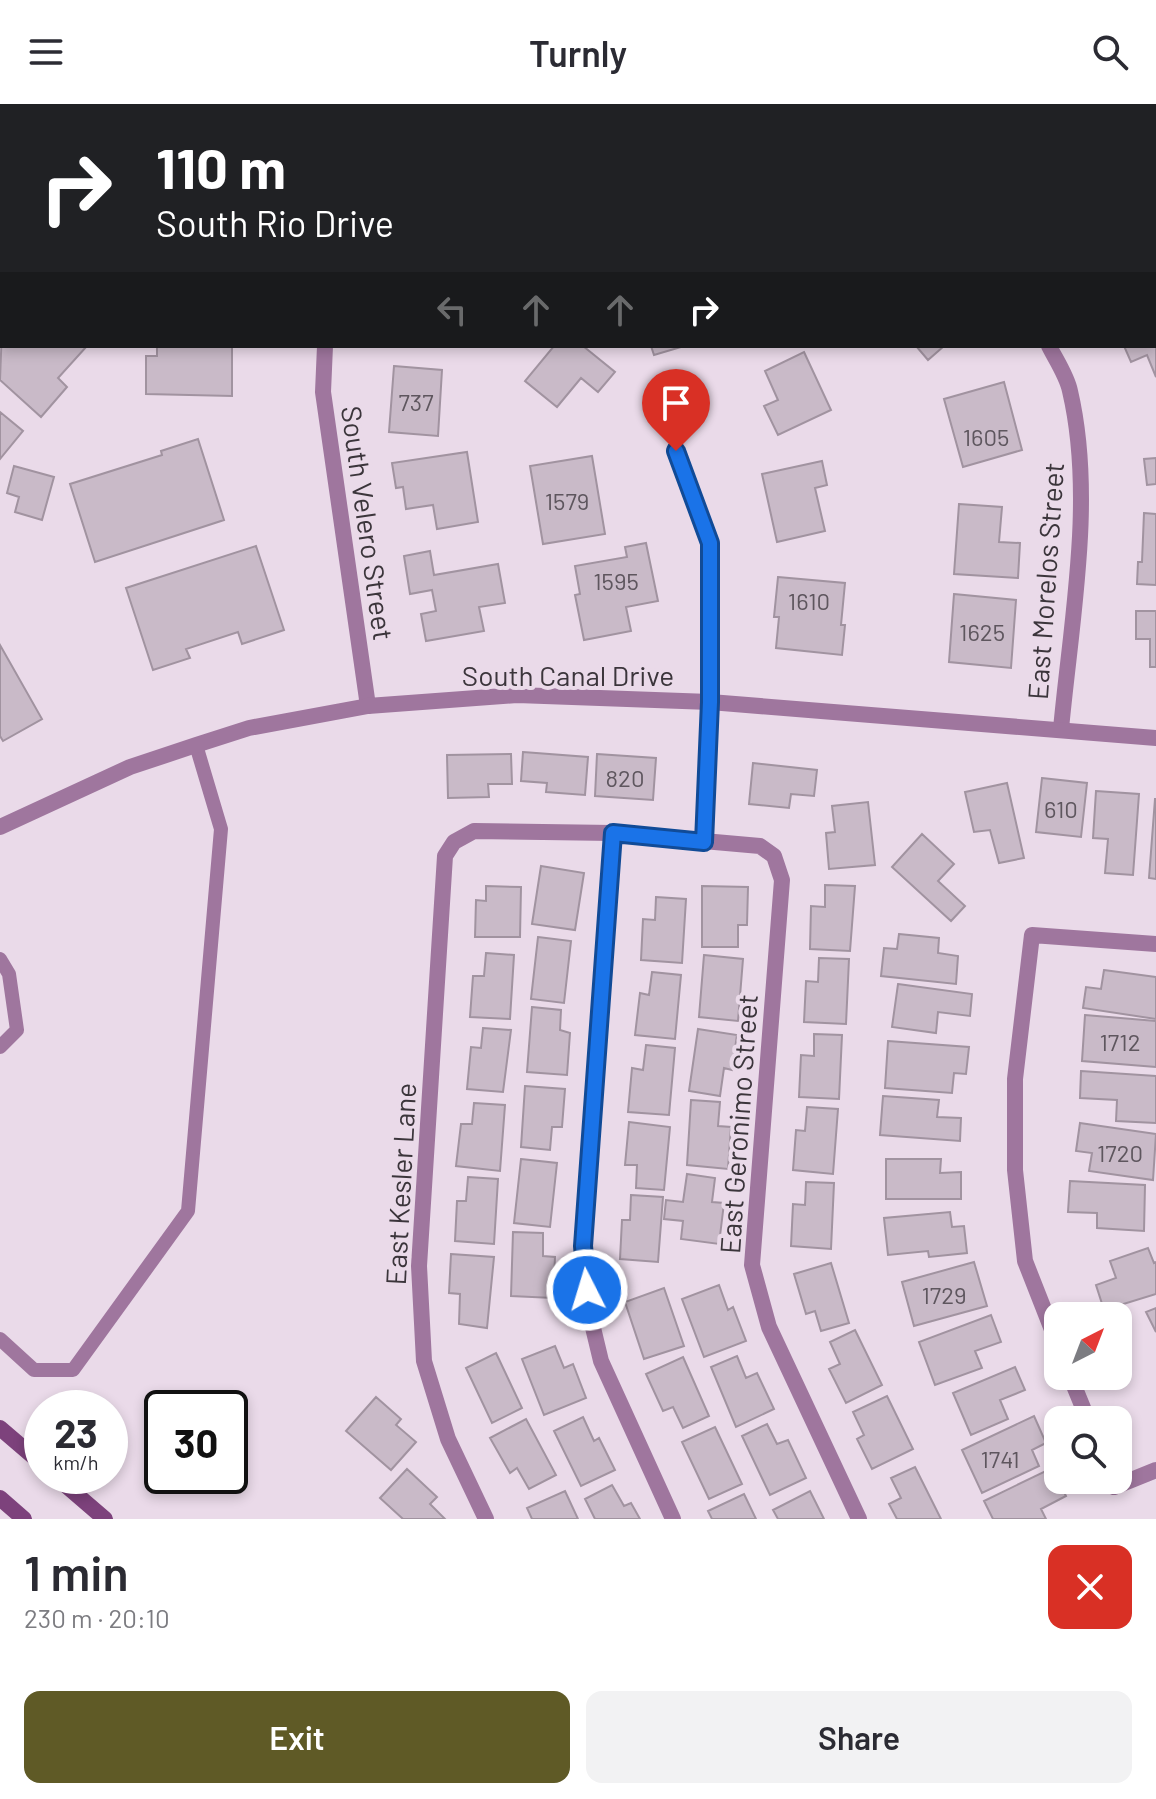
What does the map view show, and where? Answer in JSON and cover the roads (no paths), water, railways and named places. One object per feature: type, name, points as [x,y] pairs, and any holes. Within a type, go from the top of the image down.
[{"type":"main road","points":[[0,1428],[24,1449]]},
{"type":"main road","points":[[76,1494],[105,1519]]},
{"type":"main road","points":[[0,1498],[24,1519]]},
{"type":"street","name":"South Velero Street","points":[[325,348],[323,392],[368,706]]},
{"type":"street","name":"East Morelos Street","points":[[1050,348],[1070,388],[1081,463],[1078,547],[1061,729]]},
{"type":"street","points":[[673,1519],[601,1361],[589,1311],[583,1246],[613,833],[704,842],[710,702],[710,543],[676,451]]},
{"type":"street","name":"South Canal Drive","points":[[0,827],[91,784],[196,745],[249,728],[368,706],[517,695],[710,702],[1156,738]]},
{"type":"street","name":"East Kesler Lane","points":[[486,1519],[448,1439],[424,1361],[419,1266],[445,856],[454,842],[474,831],[613,833]]},
{"type":"street","name":"East Geronimo Street","points":[[704,842],[760,846],[774,856],[782,880],[752,1265],[769,1327],[859,1519]]},
{"type":"street","points":[[1044,1309],[1025,1261],[1015,1170],[1015,1079],[1032,935],[1156,944]]},
{"type":"street","points":[[1132,1478],[1156,1470]]},
{"type":"lane","points":[[0,1339],[34,1370],[73,1370],[188,1211],[221,829],[196,745]]},
{"type":"lane","points":[[0,959],[9,974],[17,1030],[0,1047]]}]
